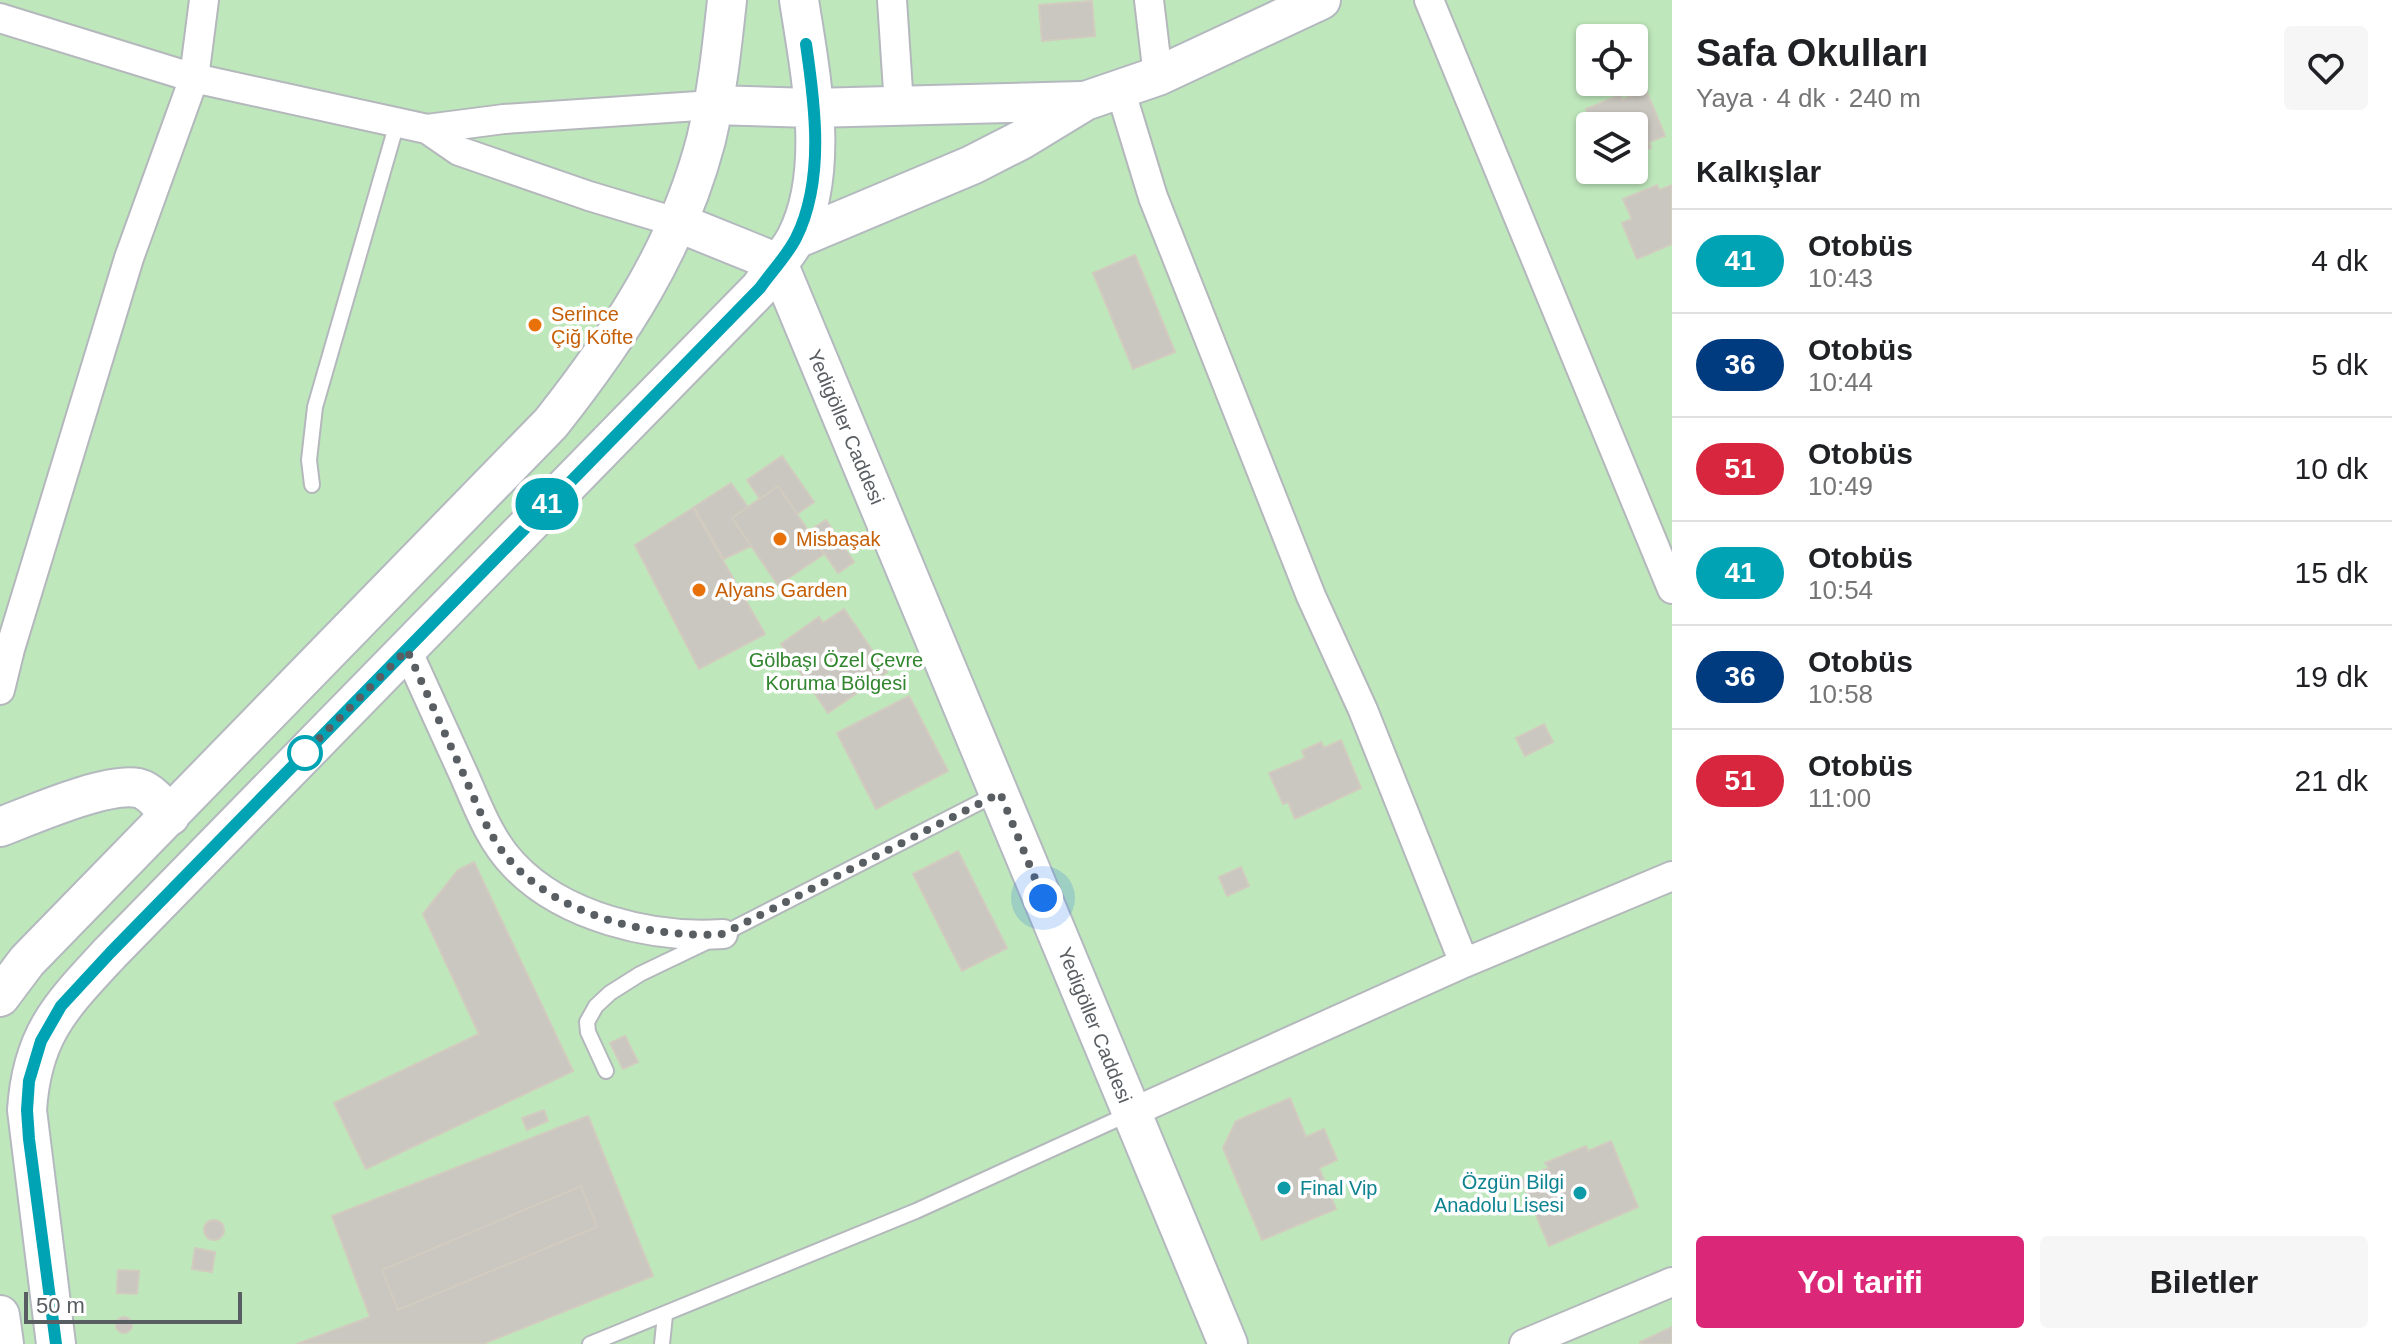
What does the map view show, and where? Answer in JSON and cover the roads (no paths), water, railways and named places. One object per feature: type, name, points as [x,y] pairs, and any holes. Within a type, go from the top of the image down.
[{"type":"main road","points":[[0,997],[27,961],[551,423],[619,332],[654,274],[679,223],[702,153],[713,105],[727,0]]},
{"type":"main road","points":[[56,1344],[27,1110],[16,1067],[41,1041],[61,1006],[164,897],[760,288],[787,251],[807,213],[811,190],[814,160],[812,108],[799,0]]},
{"type":"main road","points":[[679,223],[787,251],[972,165],[1103,95],[1158,76],[1321,0]]},
{"type":"main road","points":[[713,105],[812,108],[899,106],[1103,95]]},
{"type":"main road","name":"Yedigöller Caddesi","points":[[787,251],[1000,793],[1228,1344]]},
{"type":"main road","points":[[215,770],[253,805]]},
{"type":"main road","points":[[0,827],[114,789],[139,788],[155,798],[170,816]]},
{"type":"main road","points":[[125,862],[164,897]]},
{"type":"main road","points":[[0,1315],[4,1344]]},
{"type":"street","points":[[0,690],[14,634],[129,258],[194,78],[204,0]]},
{"type":"street","points":[[892,0],[899,106]]},
{"type":"street","points":[[1149,0],[1158,76]]},
{"type":"street","points":[[1429,0],[1672,589]]},
{"type":"street","points":[[0,18],[194,78],[427,129],[504,119],[713,105]]},
{"type":"street","points":[[1103,95],[1153,197],[1311,596],[1363,710],[1464,963]]},
{"type":"street","points":[[427,129],[459,151],[679,223]]},
{"type":"street","points":[[407,650],[490,833],[513,865],[551,894],[584,912],[671,934],[723,934]]},
{"type":"street","points":[[1131,1113],[1464,963],[1672,876]]},
{"type":"street","points":[[1524,1344],[1672,1282]]},
{"type":"lane","points":[[312,485],[309,460],[315,407],[397,123]]},
{"type":"lane","points":[[606,1071],[588,1032],[587,1022],[596,1006],[640,974],[1000,793]]},
{"type":"lane","points":[[590,1344],[916,1211],[1131,1113]]},
{"type":"lane","points":[[662,1344],[665,1315]]},
{"type":"place","name":"Serince Çiğ Köfte","points":[[535,325]]},
{"type":"place","name":"Misbaşak","points":[[780,539]]},
{"type":"place","name":"Alyans Garden","points":[[699,590]]},
{"type":"place","name":"Final Vip","points":[[1284,1188]]},
{"type":"place","name":"Özgün Bilgi Anadolu Lisesi","points":[[1580,1193]]},
{"type":"park label","name":"Gölbaşı Özel Çevre Koruma Bölgesi","points":[[836,672]]}]
